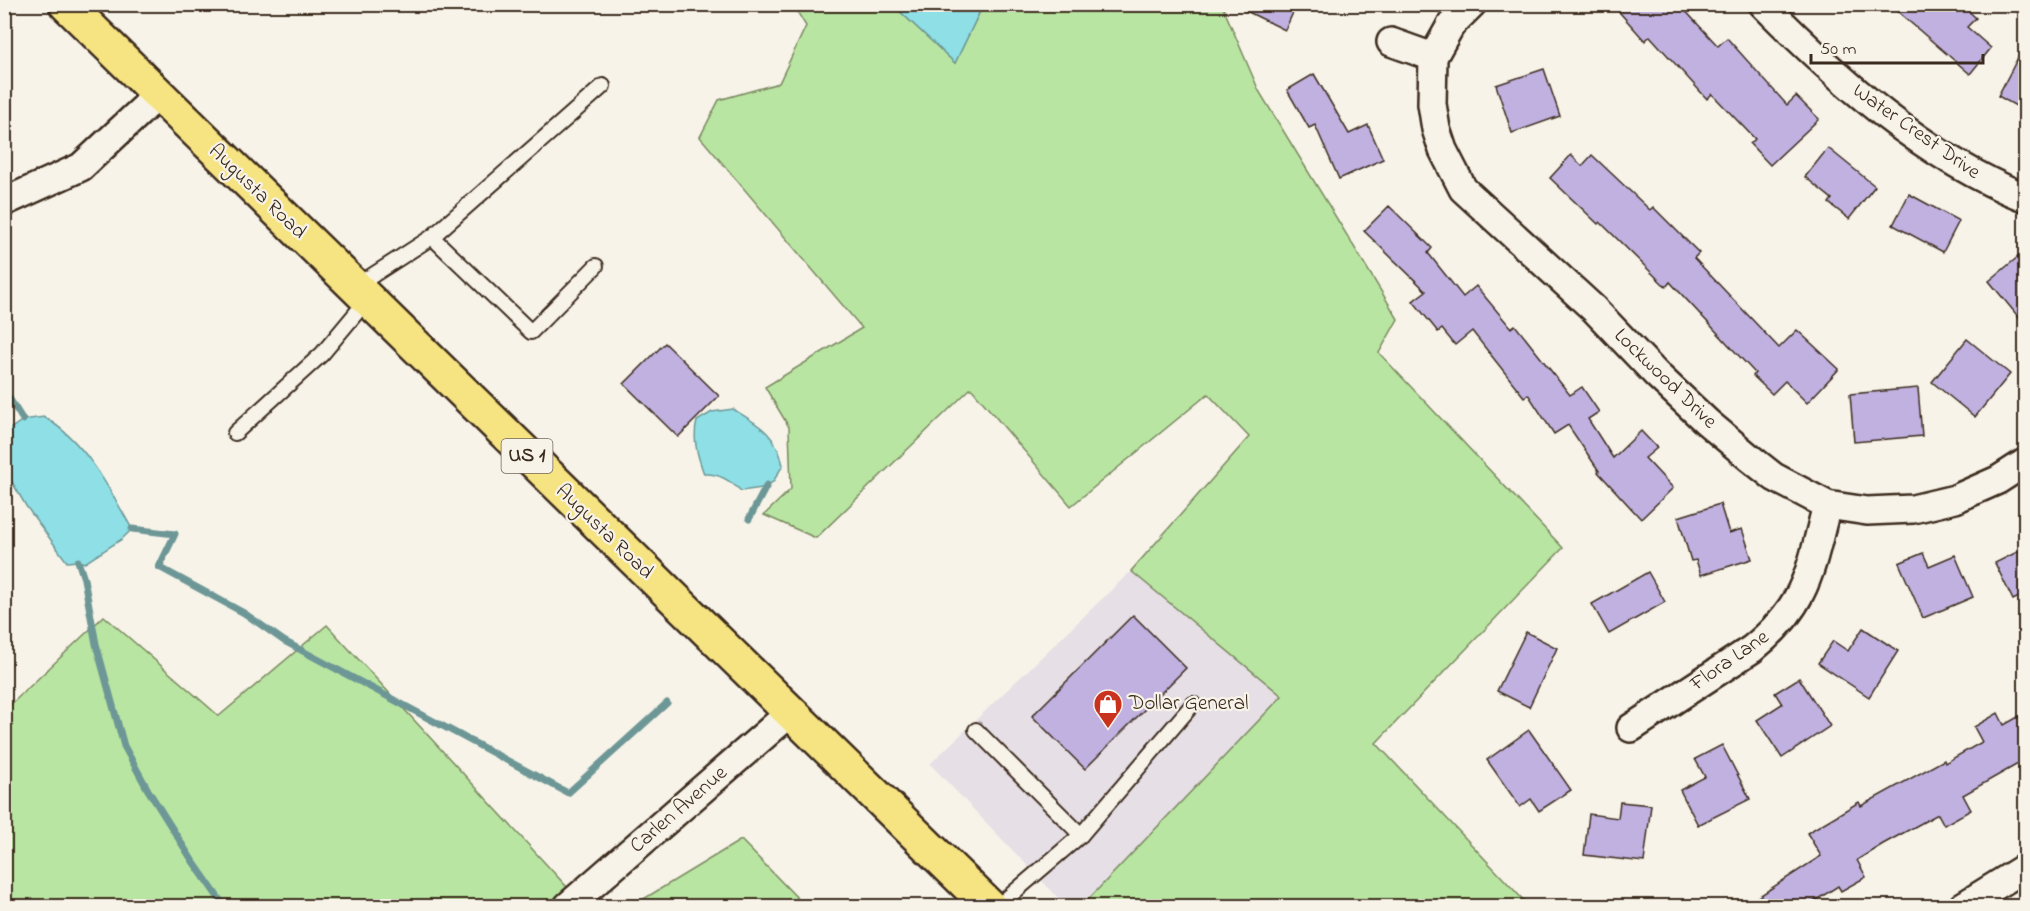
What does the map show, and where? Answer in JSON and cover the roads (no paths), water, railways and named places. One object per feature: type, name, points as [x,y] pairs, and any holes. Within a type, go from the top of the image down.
[{"type":"main road","name":"Augusta Road","points":[[66,4],[989,906]]},
{"type":"street","name":"Lockwood Drive","points":[[1472,4],[1450,25],[1433,57],[1432,104],[1436,129],[1443,150],[1463,189],[1594,309],[1656,374],[1707,422],[1774,477],[1827,505],[1867,511],[1890,511],[1934,505],[1977,491],[2025,462]]},
{"type":"street","name":"Water Crest Drive","points":[[1762,4],[1809,52],[1876,108],[1934,149],[1994,186],[2025,198]]},
{"type":"street","points":[[1391,42],[1433,57]]},
{"type":"street","points":[[4,202],[81,167],[158,95]]},
{"type":"street","name":"Flora Lane","points":[[1631,728],[1752,649],[1784,619],[1797,601],[1806,582],[1827,505]]},
{"type":"street","name":"Carlen Avenue","points":[[568,906],[790,713]]},
{"type":"street","points":[[1964,906],[2025,867]]},
{"type":"lane","points":[[235,433],[322,354],[361,294],[432,237],[603,86]]},
{"type":"lane","points":[[432,237],[531,332],[596,266]]},
{"type":"lane","points":[[998,906],[1081,836],[1193,704]]},
{"type":"lane","points":[[976,730],[1081,836]]},
{"type":"water","points":[[893,5],[983,5],[955,63]]},
{"type":"water","points":[[733,409],[765,431],[780,454],[783,465],[773,482],[762,488],[741,491],[724,478],[704,474],[695,441],[697,421],[712,412]]},
{"type":"water","points":[[44,417],[72,439],[95,467],[132,529],[122,539],[85,563],[67,562],[26,506],[5,470],[5,438],[10,429],[23,420]]},
{"type":"waterway","points":[[4,390],[23,420]]},
{"type":"waterway","points":[[749,519],[767,485]]},
{"type":"waterway","points":[[132,529],[175,534],[159,567],[244,613],[284,641],[568,793],[667,703]]},
{"type":"waterway","points":[[78,561],[84,579],[96,644],[124,746],[148,790],[222,903]]},
{"type":"waterway","points":[[222,903],[236,903],[243,906]]},
{"type":"place","name":"Dollar General","points":[[1108,730]]}]
